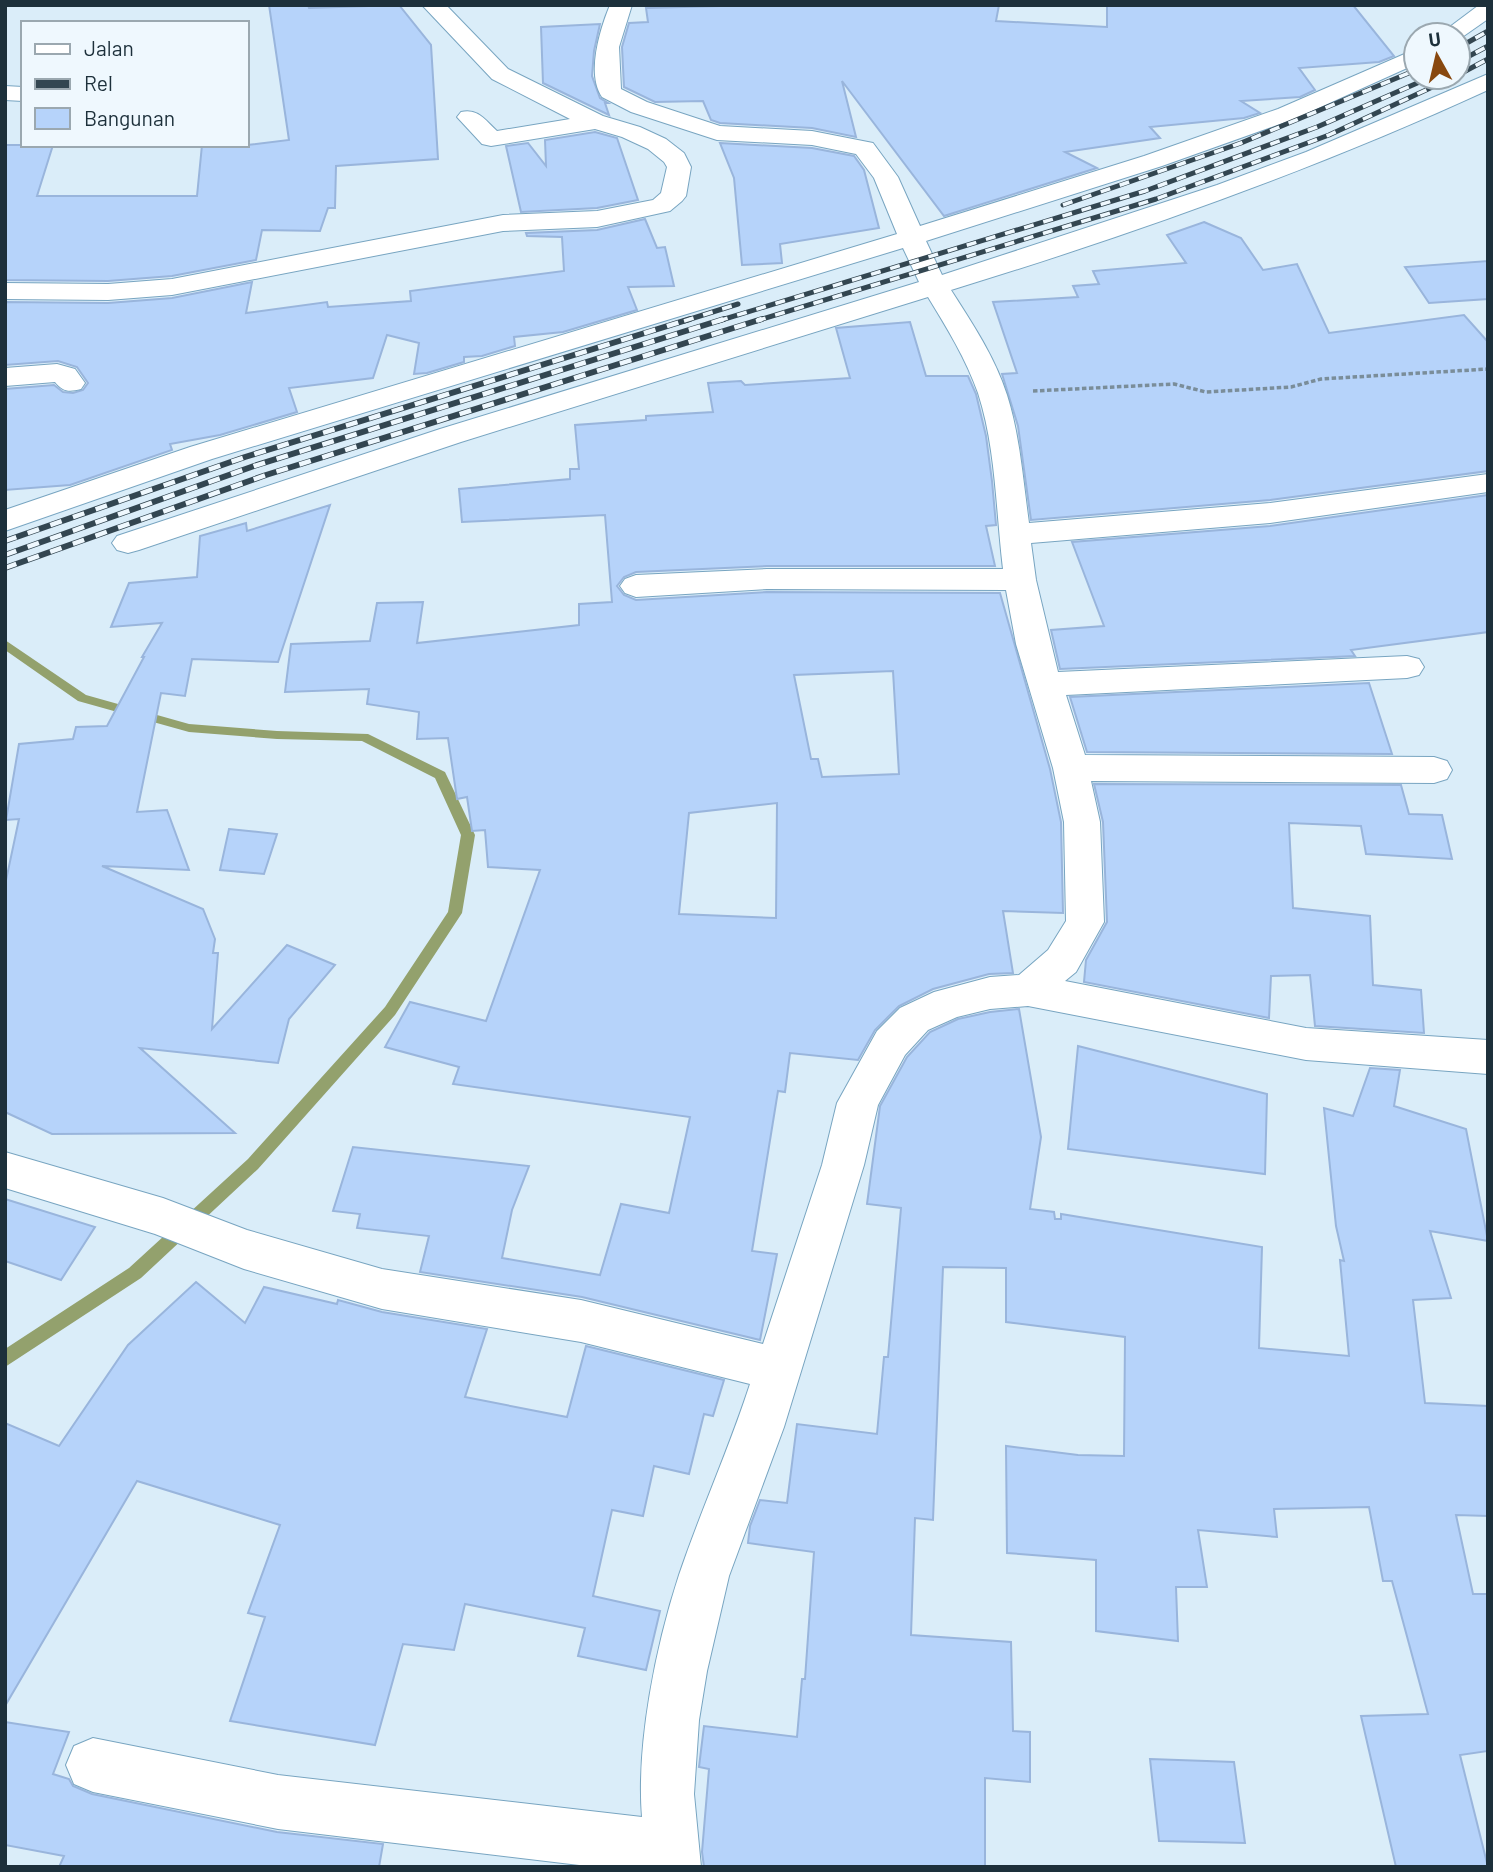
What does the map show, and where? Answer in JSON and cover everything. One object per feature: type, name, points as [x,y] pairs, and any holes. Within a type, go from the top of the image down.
[{"type":"street","points":[[433,5],[500,74],[596,122]]},
{"type":"street","points":[[5,291],[108,292],[172,287],[503,223],[597,219],[662,206],[673,197],[680,167],[645,123],[610,92],[605,67],[607,41],[621,5]]},
{"type":"street","points":[[1470,21],[1488,9]]},
{"type":"street","points":[[5,521],[201,453],[912,237],[1234,133],[1286,114],[1402,62]]},
{"type":"street","points":[[128,543],[615,383],[937,286],[1304,161],[1410,119],[1488,81]]},
{"type":"street","points":[[469,117],[491,139],[596,122],[645,123],[717,133],[812,138],[864,148],[886,177],[924,268],[969,341],[992,393],[1007,460],[1020,580],[1032,644],[1071,768],[1082,822],[1086,922],[1062,961],[1028,990]]},
{"type":"street","points":[[5,377],[58,373],[65,375],[71,383]]},
{"type":"street","points":[[1015,534],[1270,513],[1488,483]]},
{"type":"street","points":[[636,586],[767,579],[1020,580]]},
{"type":"street","points":[[1044,684],[1408,667]]},
{"type":"street","points":[[1071,768],[1434,770]]},
{"type":"street","points":[[93,1765],[278,1802],[671,1857],[667,1794],[673,1720],[681,1671],[704,1576],[760,1427],[843,1165],[858,1103],[891,1043],[914,1018],[948,1003],[990,993],[1028,990],[1306,1044],[1488,1057]]},
{"type":"street","points":[[5,1170],[163,1217],[244,1249],[382,1289],[581,1321],[685,1344],[777,1369]]},
{"type":"path","points":[[992,393],[1174,384],[1206,392],[1291,387],[1321,379],[1488,369]]},
{"type":"building","points":[[269,5],[308,5],[309,8],[399,5],[431,45],[438,159],[336,166],[335,208],[328,208],[320,231],[262,230],[256,260],[172,276],[108,281],[5,280],[5,145],[52,147],[37,196],[197,196],[202,147],[248,147],[289,140]]},
{"type":"building","points":[[999,5],[996,21],[1107,27],[1107,5],[1353,5],[1394,56],[1379,62],[1299,68],[1315,90],[1300,97],[1241,101],[1260,113],[1244,118],[1150,127],[1160,138],[1065,152],[1097,168],[944,216],[842,81],[856,137],[812,128],[720,123],[711,120],[703,101],[655,102],[624,87],[622,47],[629,23],[648,22],[646,8]]},
{"type":"building","points":[[600,24],[592,76],[600,98],[608,103],[605,103],[609,115],[543,83],[541,27]]},
{"type":"building","points":[[595,132],[617,138],[638,200],[597,208],[521,212],[506,146],[528,143],[546,166],[545,140]]},
{"type":"building","points":[[720,143],[812,148],[854,156],[864,170],[879,228],[780,244],[782,263],[742,265],[734,178]]},
{"type":"building","points":[[645,219],[657,248],[665,247],[674,286],[628,287],[637,310],[563,332],[514,337],[515,346],[482,356],[464,357],[464,362],[427,373],[414,374],[419,343],[387,335],[373,378],[289,388],[297,412],[220,435],[170,444],[172,450],[70,485],[5,490],[5,389],[54,385],[63,392],[73,393],[83,390],[88,383],[77,367],[58,361],[5,365],[5,302],[108,303],[172,298],[252,282],[246,313],[327,302],[328,307],[411,301],[410,291],[564,271],[562,237],[527,236],[526,233],[597,230]]},
{"type":"building","points":[[1204,222],[1241,238],[1263,270],[1297,264],[1329,333],[1464,315],[1488,342],[1488,471],[1270,500],[1031,520],[1018,426],[1002,374],[1017,373],[993,302],[1078,297],[1073,286],[1099,284],[1093,271],[1186,263],[1167,235]]},
{"type":"building","points":[[1488,261],[1488,299],[1429,303],[1405,267]]},
{"type":"building","points":[[910,322],[926,376],[968,376],[976,394],[986,436],[996,525],[986,526],[995,566],[767,566],[636,572],[624,577],[617,586],[624,595],[636,600],[767,592],[1000,593],[1050,769],[1061,822],[1063,913],[1003,911],[1013,973],[989,974],[933,989],[899,1006],[875,1030],[858,1060],[790,1053],[785,1092],[778,1091],[752,1251],[777,1254],[760,1340],[582,1297],[420,1272],[429,1236],[357,1228],[360,1214],[333,1211],[353,1147],[529,1166],[512,1210],[502,1258],[600,1275],[621,1204],[669,1213],[690,1117],[453,1084],[459,1067],[385,1047],[410,1002],[486,1021],[540,870],[488,867],[485,830],[472,831],[467,797],[457,799],[448,738],[417,739],[419,712],[367,704],[369,689],[285,692],[291,644],[370,641],[377,603],[423,602],[417,643],[579,625],[579,604],[612,602],[605,515],[462,522],[459,489],[570,479],[570,469],[579,469],[575,425],[646,420],[646,416],[713,412],[708,383],[741,381],[745,385],[850,378],[836,328]],"holes":[[[893,671],[899,774],[822,777],[818,759],[811,759],[794,675]],[[777,803],[776,918],[679,914],[689,813]]]},
{"type":"building","points":[[1488,495],[1488,632],[1351,650],[1355,656],[1060,669],[1051,630],[1104,626],[1072,542],[1270,526]]},
{"type":"building","points":[[330,505],[278,662],[192,659],[185,696],[161,693],[137,812],[167,810],[189,870],[102,866],[203,909],[215,939],[213,953],[218,953],[212,1029],[287,945],[335,965],[289,1019],[278,1063],[140,1048],[235,1133],[52,1134],[5,1112],[5,885],[19,819],[6,820],[19,744],[73,739],[76,727],[107,726],[162,623],[111,627],[129,583],[197,577],[200,536],[246,523],[247,531]]},
{"type":"building","points":[[1369,683],[1392,754],[1087,752],[1070,697]]},
{"type":"building","points":[[1094,784],[1401,785],[1409,814],[1442,815],[1452,859],[1366,854],[1361,826],[1289,823],[1293,908],[1370,916],[1373,985],[1421,990],[1424,1033],[1315,1026],[1310,975],[1271,976],[1269,1018],[1084,982],[1086,960],[1107,922],[1103,822]]},
{"type":"building","points":[[229,829],[277,834],[264,874],[220,870]]},
{"type":"building","points":[[1019,1009],[1041,1137],[1030,1209],[1054,1212],[1055,1219],[1061,1219],[1061,1214],[1262,1247],[1259,1348],[1349,1356],[1340,1260],[1344,1261],[1336,1226],[1324,1108],[1353,1116],[1370,1068],[1400,1070],[1394,1106],[1466,1129],[1488,1241],[1430,1231],[1451,1298],[1413,1300],[1425,1403],[1488,1406],[1488,1516],[1456,1515],[1473,1594],[1488,1594],[1488,1751],[1460,1755],[1488,1867],[1396,1867],[1361,1716],[1428,1714],[1392,1581],[1383,1581],[1369,1507],[1274,1509],[1277,1537],[1198,1530],[1207,1587],[1176,1587],[1178,1641],[1096,1631],[1096,1560],[1007,1553],[1006,1446],[1078,1455],[1124,1456],[1125,1337],[1006,1322],[1006,1268],[943,1267],[933,1520],[915,1518],[911,1635],[1011,1642],[1013,1731],[1030,1732],[1030,1782],[985,1778],[985,1867],[704,1867],[702,1852],[709,1769],[699,1767],[704,1726],[797,1737],[802,1679],[805,1679],[814,1552],[748,1543],[750,1526],[760,1500],[787,1503],[797,1424],[877,1434],[884,1357],[888,1357],[901,1208],[867,1204],[880,1106],[907,1057],[930,1032],[958,1019]]},
{"type":"building","points":[[1078,1046],[1267,1094],[1265,1174],[1068,1149]]},
{"type":"building","points":[[5,1199],[95,1227],[61,1280],[5,1261]]},
{"type":"building","points":[[196,1282],[245,1323],[264,1287],[337,1304],[338,1300],[382,1312],[487,1329],[465,1397],[567,1417],[586,1346],[724,1380],[713,1416],[704,1414],[689,1474],[654,1466],[643,1516],[612,1510],[593,1596],[660,1611],[646,1670],[578,1656],[585,1628],[465,1604],[454,1650],[403,1644],[375,1745],[230,1721],[265,1617],[248,1613],[280,1525],[137,1481],[5,1706],[5,1423],[59,1446],[128,1345]]},
{"type":"building","points":[[5,1722],[69,1732],[53,1774],[69,1779],[73,1786],[92,1794],[277,1832],[383,1844],[379,1867],[59,1867],[64,1856],[5,1845]]},
{"type":"building","points":[[1150,1759],[1234,1762],[1245,1843],[1159,1841]]},
{"type":"waterway","points":[[5,644],[82,698],[189,728],[277,735],[364,737],[440,775],[468,835],[455,913],[390,1011],[253,1164],[135,1273],[5,1359]]},
{"type":"railway","points":[[1472,40],[1488,31]]},
{"type":"railway","points":[[1472,55],[1488,46]]},
{"type":"railway","points":[[1472,68],[1488,59]]},
{"type":"railway","points":[[1063,205],[1241,143],[1402,76]]},
{"type":"railway","points":[[718,321],[1145,191],[1317,127],[1402,90]]},
{"type":"railway","points":[[756,321],[1156,199],[1329,135],[1424,91]]},
{"type":"railway","points":[[684,321],[738,304]]},
{"type":"railway","points":[[5,541],[245,457],[690,319]]},
{"type":"railway","points":[[5,555],[254,466],[724,319]]},
{"type":"railway","points":[[5,568],[266,475],[762,319]]}]
